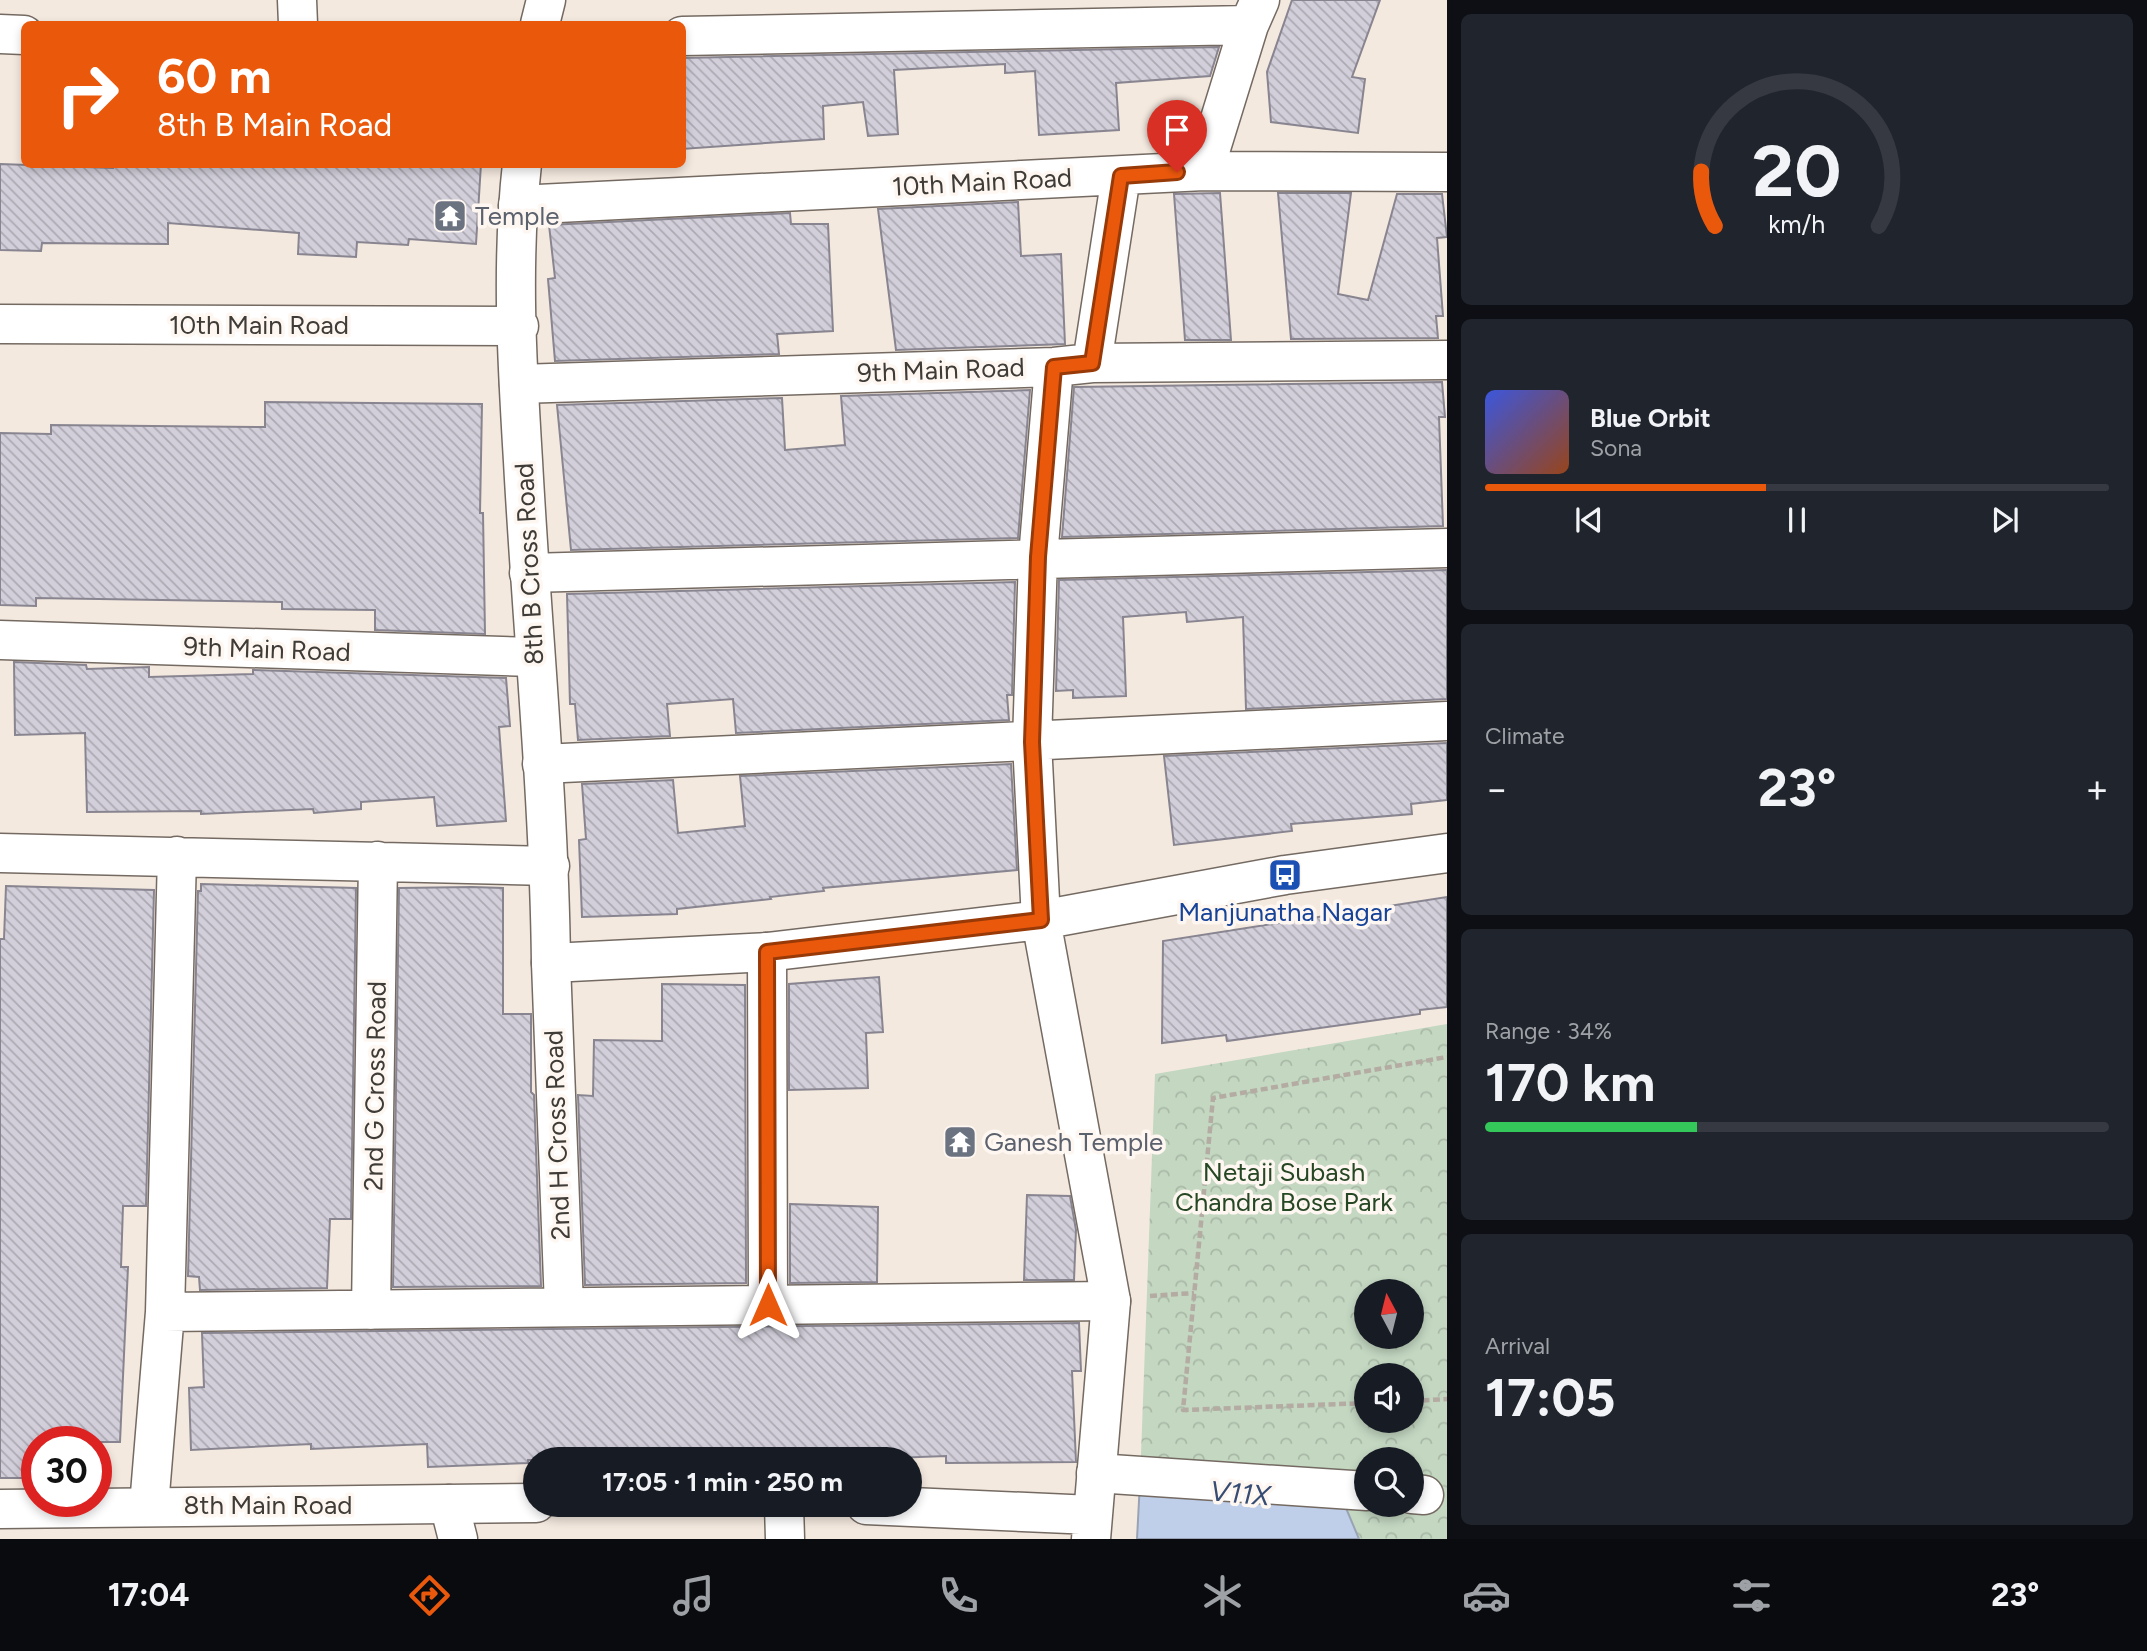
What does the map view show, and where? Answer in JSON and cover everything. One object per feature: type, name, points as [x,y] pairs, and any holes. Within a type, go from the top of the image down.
[{"type":"street","points":[[297,0],[298,21]]},
{"type":"street","points":[[541,21],[546,0]]},
{"type":"street","points":[[686,36],[1255,12],[1204,171]]},
{"type":"street","points":[[0,34],[21,35]]},
{"type":"street","name":"8th B Cross Road","points":[[522,168],[518,205],[519,384],[533,657],[550,866],[551,963]]},
{"type":"street","name":"10th Main Road","points":[[518,205],[1204,171],[1447,172]]},
{"type":"street","points":[[1092,363],[1121,176]]},
{"type":"street","name":"10th Main Road","points":[[0,324],[519,326]]},
{"type":"street","name":"9th Main Road","points":[[519,384],[1054,367],[1092,363],[1447,360]]},
{"type":"street","points":[[922,1510],[1092,1527],[1111,1301],[1041,920],[1032,742],[1038,557],[1054,367]]},
{"type":"street","points":[[529,573],[1038,557],[1447,548]]},
{"type":"street","name":"9th Main Road","points":[[0,640],[533,657]]},
{"type":"street","points":[[542,764],[1447,721]]},
{"type":"street","points":[[0,853],[550,866]]},
{"type":"street","points":[[551,963],[767,952],[1041,920],[1285,875],[1447,853]]},
{"type":"street","points":[[149,1506],[165,1312],[177,856]]},
{"type":"street","name":"2nd G Cross Road","points":[[371,1310],[378,861]]},
{"type":"street","points":[[767,952],[768,1305]]},
{"type":"street","name":"2nd H Cross Road","points":[[551,963],[564,1307]]},
{"type":"street","points":[[165,1312],[1111,1301]]},
{"type":"street","points":[[1096,1473],[1354,1490]]},
{"type":"street","name":"8th Main Road","points":[[0,1509],[149,1506],[454,1521],[523,1506]]},
{"type":"street","points":[[784,1517],[785,1539]]},
{"type":"path","points":[[1354,1403],[1183,1410],[1213,1098],[1447,1057]]},
{"type":"path","points":[[1424,1400],[1447,1399]]},
{"type":"green space","name":"Netaji Subash Chandra Bose Park","points":[[1447,1024],[1447,1539],[1359,1539],[1346,1508],[1140,1482],[1155,1074]]},
{"type":"water","points":[[1140,1482],[1346,1508],[1359,1539],[1137,1539]]},
{"type":"building","points":[[1292,0],[1380,0],[1352,77],[1365,79],[1358,133],[1271,122],[1267,72]]},
{"type":"building","points":[[1219,47],[1210,76],[1116,83],[1119,130],[1039,135],[1035,71],[1005,73],[1005,64],[894,70],[898,134],[868,136],[863,102],[823,106],[824,139],[686,149],[686,58]]},
{"type":"building","points":[[0,164],[21,165],[21,168],[481,168],[476,244],[409,239],[408,245],[357,242],[356,257],[298,254],[299,233],[168,223],[168,244],[42,243],[41,251],[0,250]]},
{"type":"building","points":[[1220,193],[1231,340],[1185,340],[1174,194]]},
{"type":"building","points":[[1278,193],[1351,193],[1338,294],[1368,300],[1397,194],[1442,194],[1447,237],[1437,238],[1443,316],[1436,316],[1438,338],[1291,339]]},
{"type":"building","points":[[1018,202],[1021,256],[1061,254],[1065,344],[896,350],[878,209]]},
{"type":"building","points":[[790,213],[791,224],[828,224],[833,331],[777,334],[779,354],[555,361],[548,279],[555,278],[549,225]]},
{"type":"building","points":[[1442,382],[1445,417],[1439,417],[1443,526],[1062,537],[1074,387]]},
{"type":"building","points":[[1030,390],[1018,538],[571,550],[557,405],[782,398],[785,450],[845,445],[841,396]]},
{"type":"building","points":[[265,402],[482,404],[480,513],[483,513],[485,634],[375,630],[375,610],[282,609],[282,602],[36,598],[36,606],[0,605],[0,433],[51,434],[51,425],[265,427]]},
{"type":"building","points":[[1447,570],[1447,699],[1246,709],[1243,617],[1187,622],[1186,612],[1123,617],[1126,696],[1073,698],[1073,690],[1056,691],[1059,580]]},
{"type":"building","points":[[1015,582],[1012,695],[1007,695],[1009,720],[736,733],[733,699],[667,704],[670,736],[578,740],[575,704],[570,704],[567,594]]},
{"type":"building","points":[[14,662],[86,665],[87,669],[149,667],[149,677],[253,674],[253,670],[506,678],[510,726],[499,727],[506,821],[437,826],[434,797],[361,802],[361,809],[314,813],[313,809],[201,814],[201,811],[87,812],[85,733],[15,735]]},
{"type":"building","points":[[1447,743],[1447,800],[1411,804],[1412,814],[1291,824],[1292,831],[1174,845],[1164,756]]},
{"type":"building","points":[[1011,764],[1017,870],[823,888],[824,891],[770,897],[771,899],[677,909],[677,914],[582,917],[579,840],[586,839],[582,784],[673,780],[678,833],[745,826],[740,776]]},
{"type":"building","points":[[201,884],[356,888],[351,1219],[330,1219],[327,1288],[200,1290],[199,1277],[188,1276],[198,891],[201,891]]},
{"type":"building","points":[[6,886],[154,890],[146,1206],[123,1206],[121,1267],[128,1267],[120,1442],[112,1442],[112,1426],[21,1426],[21,1478],[0,1478],[0,939],[4,939]]},
{"type":"building","points":[[399,888],[503,888],[503,1014],[531,1014],[531,1092],[534,1095],[541,1286],[393,1287]]},
{"type":"building","points":[[1447,897],[1447,1007],[1420,1010],[1420,1014],[1227,1041],[1226,1035],[1162,1043],[1163,941]]},
{"type":"building","points":[[879,977],[883,1032],[866,1033],[868,1088],[789,1090],[789,984]]},
{"type":"building","points":[[662,984],[745,985],[746,1283],[585,1285],[578,1095],[593,1096],[594,1040],[662,1041]]},
{"type":"building","points":[[1027,1195],[1070,1196],[1076,1230],[1074,1280],[1024,1280]]},
{"type":"building","points":[[790,1204],[878,1207],[877,1282],[790,1283]]},
{"type":"building","points":[[1079,1323],[1081,1371],[1072,1371],[1076,1462],[946,1463],[946,1456],[922,1457],[922,1447],[523,1447],[523,1463],[428,1467],[427,1444],[311,1449],[311,1444],[191,1450],[189,1388],[204,1387],[202,1333]]},
{"type":"place","name":"Temple","points":[[450,216]]},
{"type":"place","name":"Manjunatha Nagar","points":[[1285,875]]},
{"type":"place","name":"Ganesh Temple","points":[[960,1142]]},
{"type":"route","points":[[768,1305],[767,952],[1041,920],[1032,742],[1038,557],[1054,367],[1092,363],[1121,176],[1177,172]]},
{"type":"water label","name":"V11X","points":[[1240,1493]]}]
